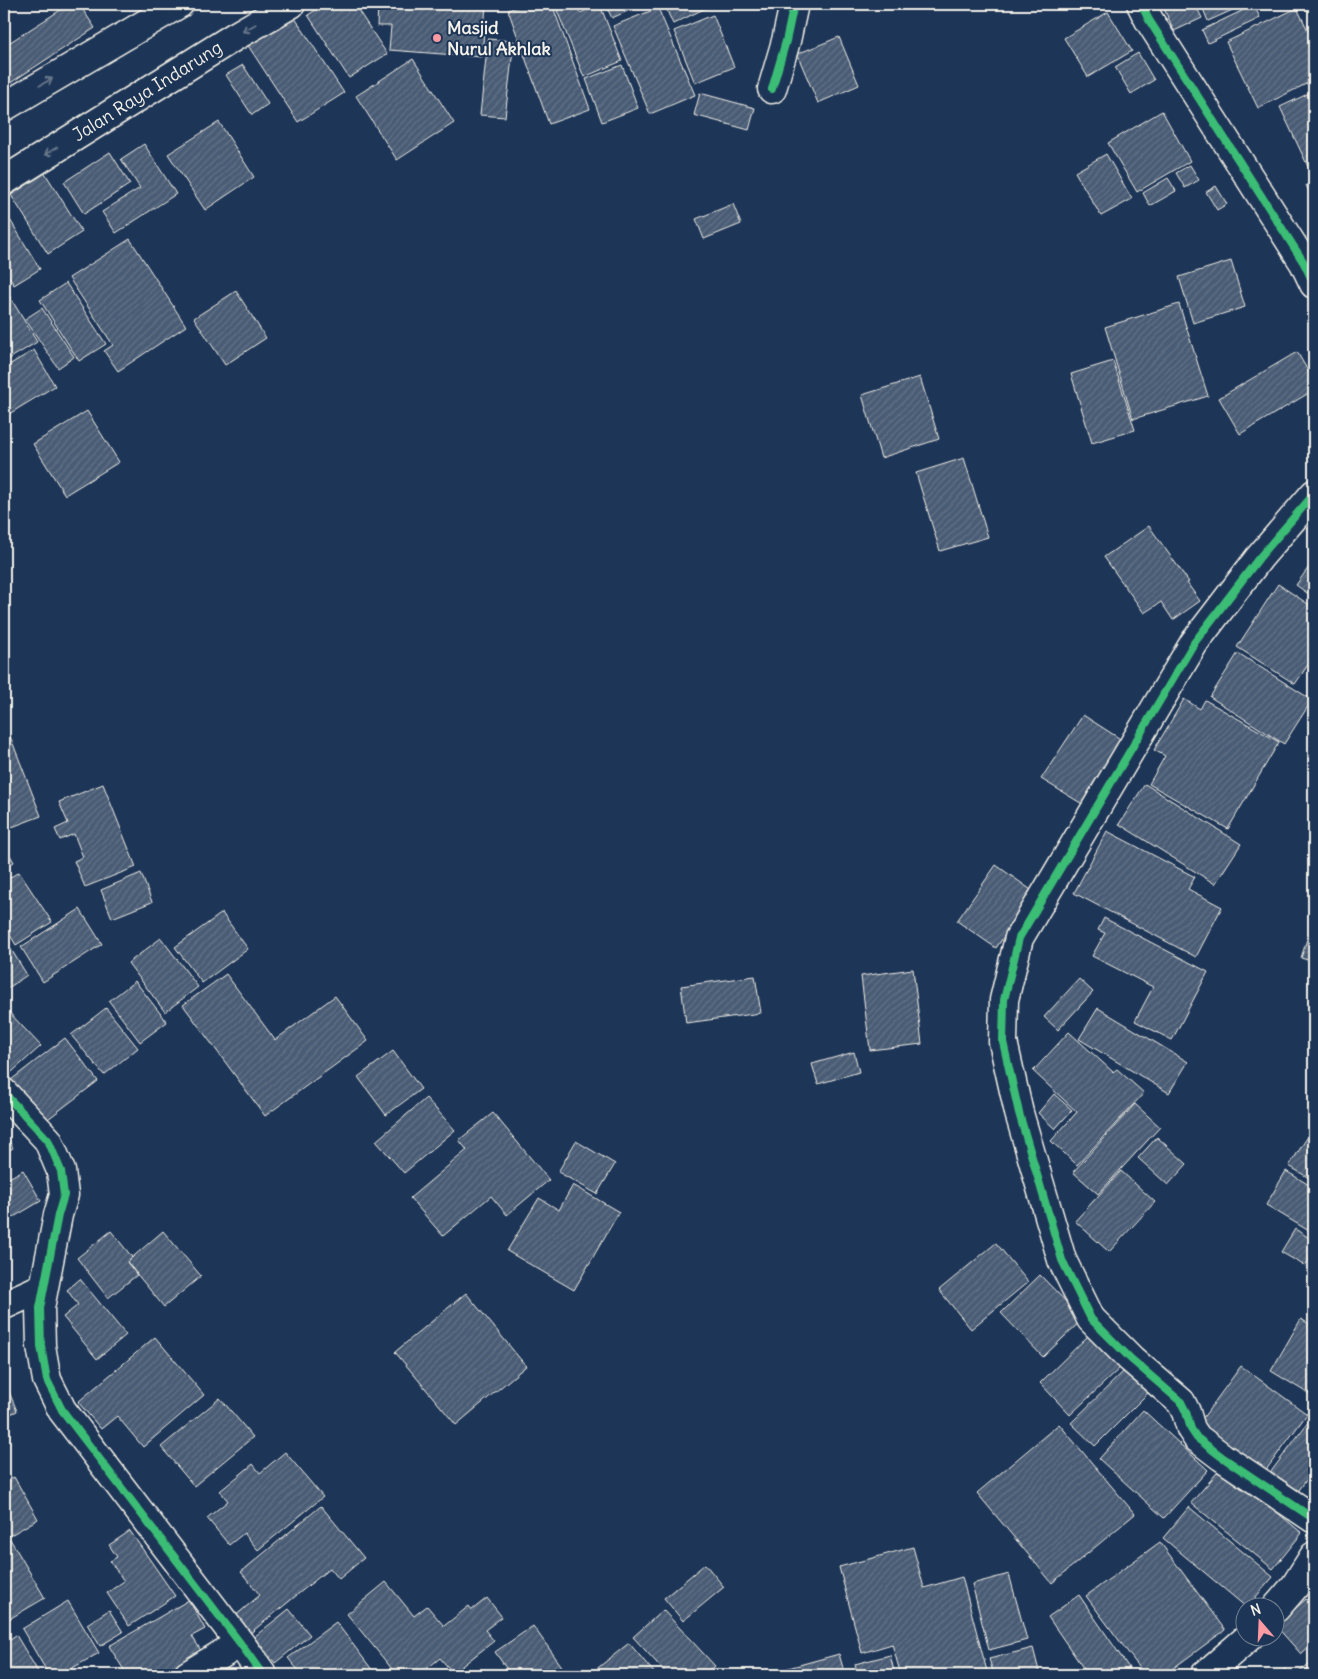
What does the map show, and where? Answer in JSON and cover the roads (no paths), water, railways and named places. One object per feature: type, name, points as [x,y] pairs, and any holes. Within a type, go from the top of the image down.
[{"type":"main road","points":[[4,107],[179,4]]},
{"type":"main road","name":"Jalan Raya Indarung","points":[[4,181],[234,37],[291,4]]},
{"type":"main road","points":[[772,89],[786,41],[794,4]]},
{"type":"main road","points":[[1140,4],[1304,263],[1314,284]]},
{"type":"main road","points":[[1314,494],[1259,558],[1194,643],[1019,938],[1004,1000],[1003,1042],[1019,1113],[1062,1260],[1091,1318],[1131,1359],[1180,1402],[1186,1412],[1191,1429],[1197,1438],[1314,1520]]},
{"type":"main road","points":[[4,1093],[48,1140],[61,1171],[64,1195],[58,1215],[40,1308],[41,1346],[47,1380],[62,1410],[240,1643],[262,1675]]},
{"type":"main road","points":[[4,1305],[44,1287]]},
{"type":"main road","points":[[1286,1596],[1314,1556]]},
{"type":"main road","points":[[188,1675],[240,1643]]},
{"type":"main road","points":[[1215,1672],[1240,1646]]},
{"type":"place","name":"Masjid Nurul Akhlak","points":[[437,38]]}]
